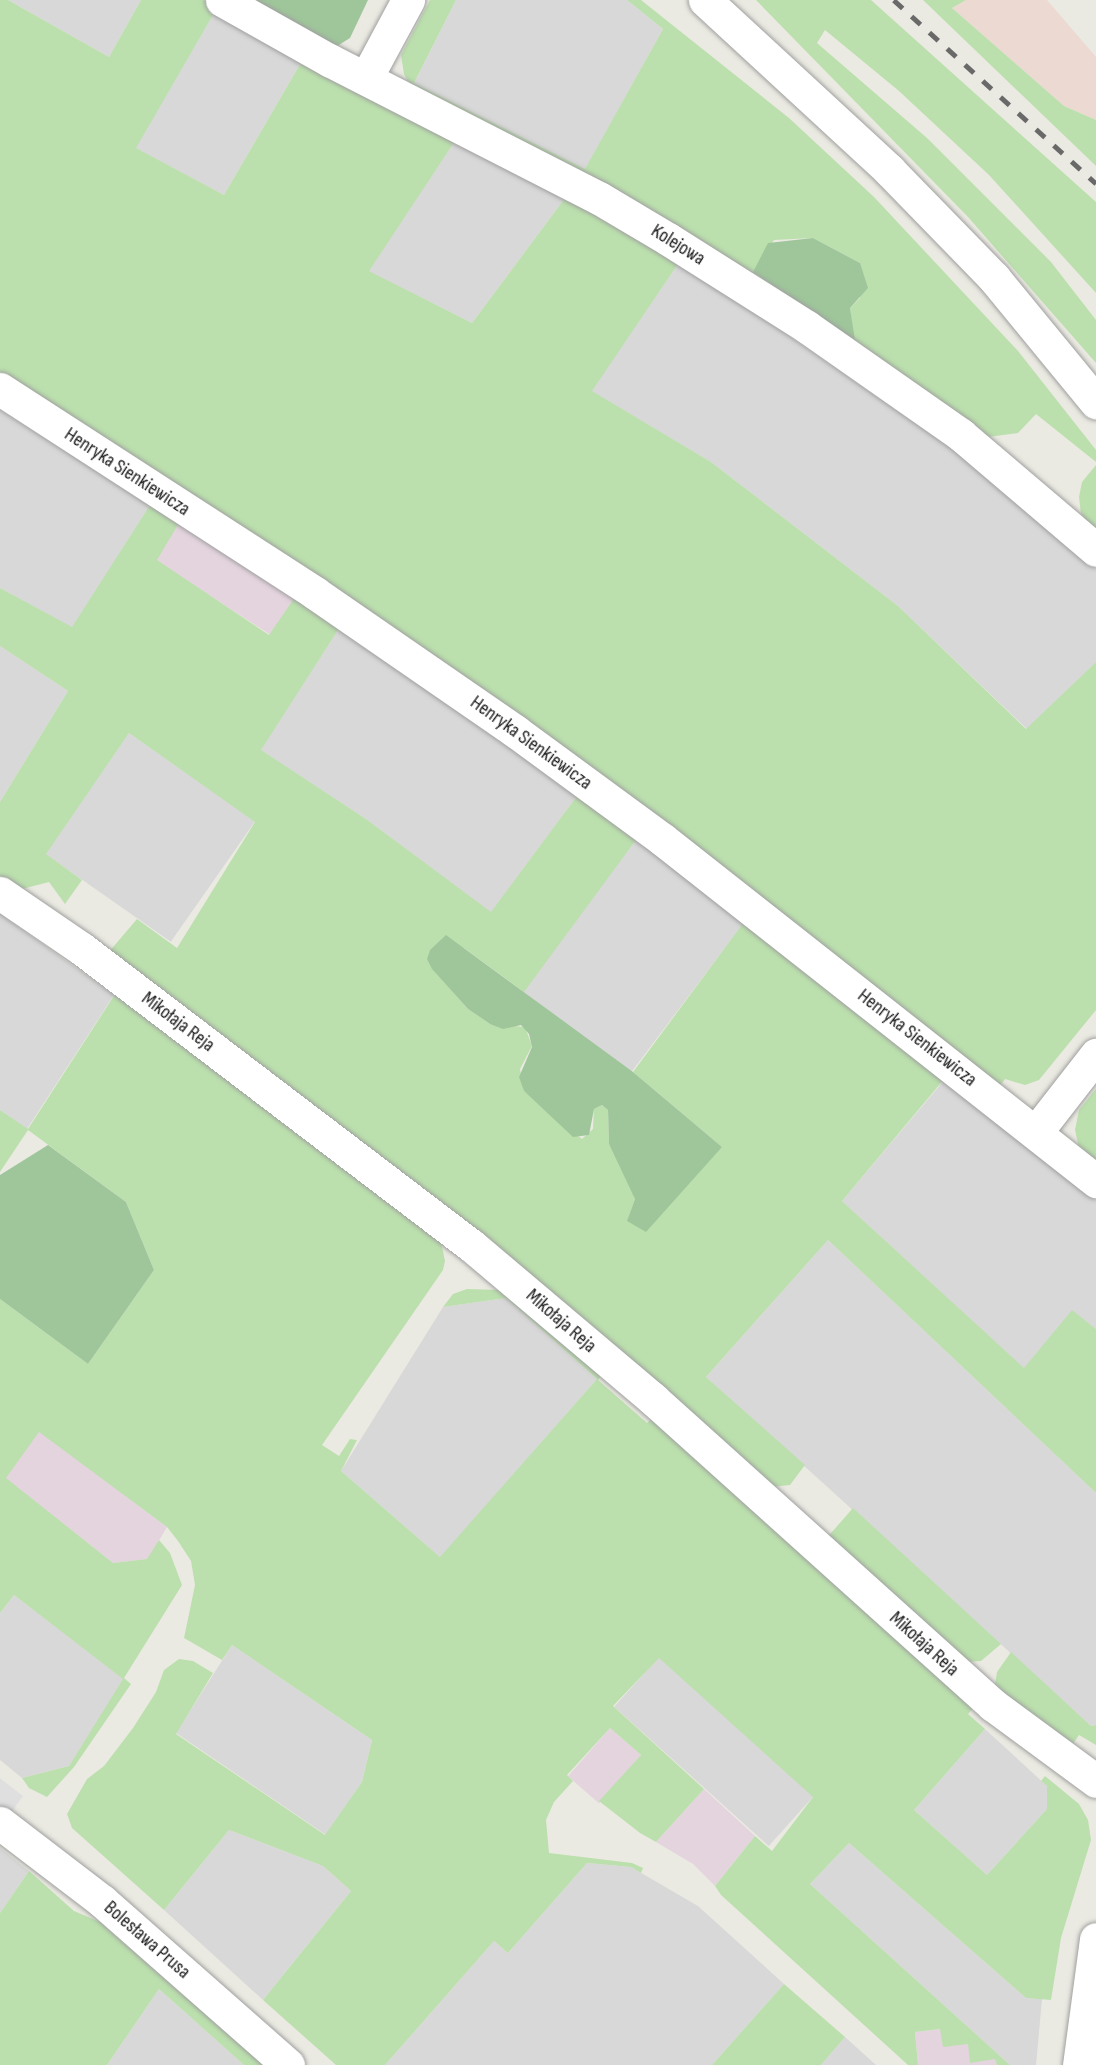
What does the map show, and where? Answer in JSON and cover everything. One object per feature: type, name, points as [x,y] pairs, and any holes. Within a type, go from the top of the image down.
[{"type":"street","name":"Kolejowa","points":[[222,0],[366,78],[626,213],[807,327],[961,435],[1096,550]]},
{"type":"street","points":[[366,78],[408,0]]},
{"type":"street","points":[[705,0],[889,170],[994,278],[1096,402]]},
{"type":"street","name":"Henryka Sienkiewicza","points":[[0,389],[315,593],[515,731],[662,839],[1096,1181]]},
{"type":"street","name":"Mikołaja Reja","points":[[0,893],[82,949],[481,1253],[653,1400],[986,1699],[1096,1781]]},
{"type":"street","points":[[1036,1132],[1096,1055]]},
{"type":"street","name":"Bolesława Prusa","points":[[0,1823],[102,1901],[288,2065]]},
{"type":"street","points":[[1079,2065],[1096,1939]]},
{"type":"shaded area","points":[[8,0],[141,0],[109,57]]},
{"type":"shaded area","points":[[456,0],[627,0],[663,29],[585,170],[414,83]]},
{"type":"shaded area","points":[[966,0],[1047,0],[1096,57],[1096,120],[1064,106],[952,8]]},
{"type":"shaded area","points":[[217,8],[308,62],[299,66],[224,195],[135,148]]},
{"type":"shaded area","points":[[457,138],[568,194],[472,323],[368,271]]},
{"type":"shaded area","points":[[680,261],[993,477],[1096,569],[1096,662],[1027,729],[898,606],[711,462],[591,391]]},
{"type":"shaded area","points":[[0,410],[150,505],[72,628],[0,588]]},
{"type":"shaded area","points":[[179,523],[295,598],[271,635],[155,560]]},
{"type":"shaded area","points":[[340,627],[577,796],[491,913],[366,819],[260,750]]},
{"type":"shaded area","points":[[0,646],[68,691],[0,802]]},
{"type":"shaded area","points":[[129,733],[255,821],[171,942],[45,853]]},
{"type":"shaded area","points":[[636,840],[745,922],[631,1073],[522,991]]},
{"type":"shaded area","points":[[0,914],[114,995],[27,1129],[0,1110]]},
{"type":"shaded area","points":[[946,1078],[1096,1201],[1096,1329],[1072,1311],[1024,1369],[842,1201]]},
{"type":"shaded area","points":[[828,1240],[1096,1493],[1096,1725],[1091,1726],[706,1377]]},
{"type":"shaded area","points":[[506,1298],[597,1379],[441,1558],[341,1471],[443,1307]]},
{"type":"shaded area","points":[[39,1431],[167,1527],[148,1559],[113,1563],[5,1478]]},
{"type":"shaded area","points":[[14,1595],[124,1679],[69,1766],[22,1778],[0,1760],[0,1613]]},
{"type":"shaded area","points":[[232,1645],[372,1740],[362,1782],[326,1835],[176,1733]]},
{"type":"shaded area","points":[[659,1657],[814,1796],[769,1846],[614,1707]]},
{"type":"shaded area","points":[[610,1728],[641,1755],[599,1803],[568,1776]]},
{"type":"shaded area","points":[[985,1729],[1047,1786],[1047,1809],[987,1875],[914,1810]]},
{"type":"shaded area","points":[[0,1778],[23,1796],[9,1816],[0,1810]]},
{"type":"shaded area","points":[[704,1789],[755,1836],[715,1886],[693,1864],[656,1842]]},
{"type":"shaded area","points":[[229,1830],[323,1866],[351,1891],[263,2000],[164,1910]]},
{"type":"shaded area","points":[[849,1843],[1026,1998],[1042,1999],[1036,2065],[1010,2065],[810,1884]]},
{"type":"shaded area","points":[[0,1848],[29,1871],[0,1913]]},
{"type":"shaded area","points":[[587,1863],[631,1867],[698,1906],[784,1984],[712,2065],[385,2065],[494,1941],[508,1953]]},
{"type":"shaded area","points":[[159,1989],[244,2065],[107,2065]]},
{"type":"shaded area","points":[[941,2029],[996,2059],[997,2065],[918,2065],[915,2032]]},
{"type":"shaded area","points":[[845,2037],[876,2065],[821,2065]]},
{"type":"green space","points":[[0,0],[8,0],[109,57],[141,0],[204,0],[217,8],[136,148],[224,195],[299,66],[308,62],[457,138],[369,271],[472,323],[568,194],[680,261],[592,391],[711,462],[898,606],[1026,729],[1096,662],[1096,1010],[1039,1080],[1025,1085],[1005,1079],[999,1087],[0,377]]},
{"type":"green space","points":[[248,0],[368,0],[350,38],[334,48]]},
{"type":"green space","points":[[430,0],[456,0],[414,83],[585,169],[663,29],[627,0],[641,0],[789,118],[874,197],[1018,351],[1096,450],[1096,462],[1036,414],[1018,433],[988,437],[411,88],[404,74],[401,55]],"holes":[[[813,238],[860,263],[860,298],[850,308],[854,340],[753,272],[774,240]]]},
{"type":"green space","points":[[756,0],[871,0],[1096,202],[1096,293],[989,175],[899,91],[825,30],[817,43],[927,138],[1051,262],[1096,320],[1096,363],[968,217]]},
{"type":"green space","points":[[923,0],[966,0],[952,8],[1064,106],[1096,120],[1096,166]]},
{"type":"green space","points":[[813,238],[860,263],[868,288],[850,308],[855,340],[753,272],[768,243]]},
{"type":"green space","points":[[1096,465],[1096,532],[1081,514],[1079,497],[1082,482]]},
{"type":"green space","points":[[150,505],[179,523],[157,560],[269,635],[295,597],[340,627],[261,750],[366,819],[491,912],[577,796],[636,840],[524,992],[464,948],[435,972],[468,1009],[490,1024],[525,1027],[532,1046],[520,1069],[524,1091],[582,1139],[593,1129],[594,1109],[602,1105],[608,1110],[609,1144],[633,1187],[635,1199],[629,1216],[722,1147],[633,1072],[744,922],[945,1078],[842,1201],[1024,1368],[1072,1310],[1096,1329],[1096,1493],[828,1240],[706,1377],[805,1465],[790,1485],[770,1487],[108,953],[137,919],[177,948],[255,822],[129,733],[46,854],[82,880],[65,904],[49,882],[22,889],[0,876],[0,802],[68,691],[0,646],[0,588],[72,627]]},
{"type":"green space","points":[[446,935],[633,1072],[722,1147],[646,1232],[627,1221],[635,1199],[609,1144],[608,1110],[602,1105],[594,1109],[589,1135],[573,1137],[524,1091],[519,1077],[532,1047],[529,1034],[521,1025],[503,1029],[490,1024],[468,1009],[432,969],[427,959],[430,950]]},
{"type":"green space","points":[[119,988],[441,1242],[445,1261],[443,1270],[322,1445],[339,1456],[350,1439],[357,1440],[341,1471],[440,1557],[597,1379],[506,1298],[443,1307],[453,1294],[467,1289],[500,1290],[604,1371],[598,1380],[647,1423],[654,1416],[975,1706],[968,1714],[985,1729],[914,1810],[987,1875],[1047,1809],[1047,1786],[1041,1781],[1045,1776],[1079,1804],[1088,1820],[1091,1840],[1061,1938],[1051,2000],[1026,1998],[849,1843],[810,1884],[1010,2065],[997,2065],[995,2059],[970,2063],[968,2044],[943,2047],[940,2029],[915,2032],[918,2065],[908,2065],[721,1895],[715,1886],[755,1836],[772,1851],[813,1797],[659,1658],[613,1706],[704,1789],[656,1842],[640,1833],[599,1801],[641,1755],[610,1728],[567,1775],[573,1781],[554,1802],[546,1820],[549,1853],[632,1863],[643,1868],[641,1873],[631,1867],[587,1863],[508,1953],[494,1941],[385,2065],[336,2065],[263,2000],[351,1891],[323,1866],[229,1830],[164,1910],[72,1828],[67,1814],[87,1779],[104,1766],[133,1728],[156,1692],[164,1670],[179,1659],[193,1661],[213,1673],[176,1734],[325,1835],[362,1782],[372,1740],[232,1645],[222,1660],[184,1638],[195,1585],[191,1561],[178,1541],[167,1527],[39,1432],[6,1478],[113,1563],[147,1559],[159,1540],[170,1553],[182,1585],[124,1678],[131,1684],[74,1767],[47,1797],[29,1788],[22,1778],[69,1766],[123,1679],[14,1595],[0,1613],[0,1299],[88,1364],[154,1270],[126,1202],[28,1130],[0,1172],[0,1110],[28,1129]]},
{"type":"green space","points":[[1096,1089],[1096,1168],[1079,1148],[1075,1130],[1079,1110]]},
{"type":"green space","points":[[48,1145],[126,1202],[154,1270],[88,1364],[0,1299],[0,1175]]},
{"type":"green space","points":[[853,1508],[1001,1644],[981,1661],[964,1662],[825,1540]]},
{"type":"green space","points":[[1011,1652],[1091,1726],[1096,1725],[1096,1745],[1079,1735],[1073,1744],[1039,1724],[995,1685],[997,1672]]},
{"type":"green space","points":[[29,1871],[74,1911],[100,1922],[263,2065],[244,2065],[159,1989],[107,2065],[0,2065],[0,1913]]},
{"type":"green space","points":[[784,1984],[845,2037],[821,2065],[712,2065]]},
{"type":"railway","points":[[894,0],[1096,183]]}]
